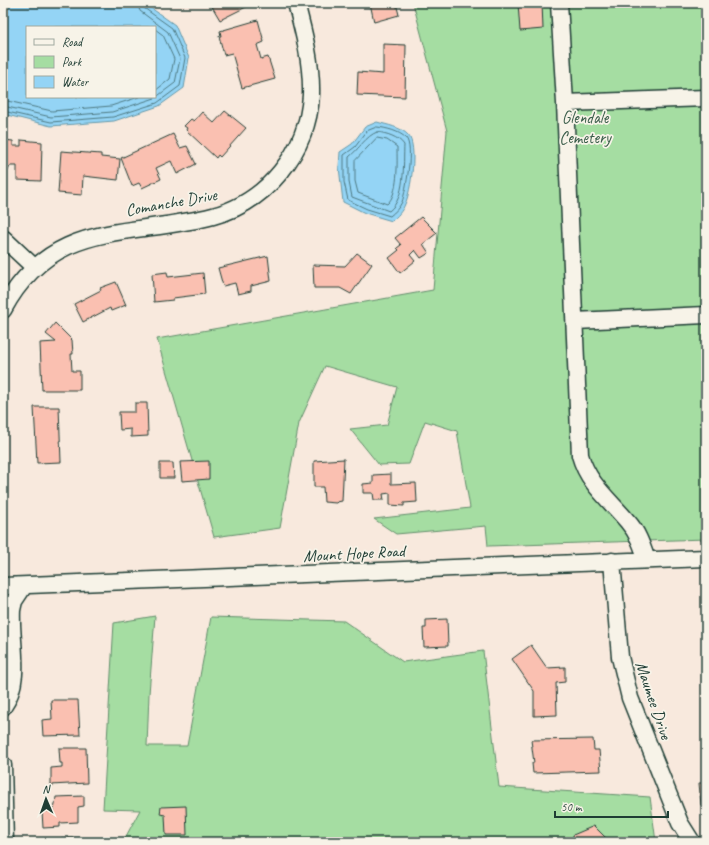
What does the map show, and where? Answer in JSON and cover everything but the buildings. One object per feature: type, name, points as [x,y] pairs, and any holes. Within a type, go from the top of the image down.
[{"type":"street","name":"Comanche Drive","points":[[3,310],[19,285],[35,268],[59,251],[91,237],[198,219],[229,211],[244,204],[270,184],[281,172],[299,144],[309,112],[311,95],[310,71],[307,47],[296,3]]},
{"type":"street","points":[[559,3],[566,102],[580,455],[583,466],[595,486],[629,522],[638,536],[647,560]]},
{"type":"street","points":[[566,102],[706,98]]},
{"type":"street","points":[[3,238],[35,268]]},
{"type":"street","points":[[575,321],[706,314]]},
{"type":"street","name":"Mount Hope Road","points":[[3,586],[706,558]]},
{"type":"street","name":"Maumee Drive","points":[[612,561],[620,657],[630,698],[680,823],[692,842]]},
{"type":"street","points":[[3,707],[8,700],[14,683],[12,610],[18,593],[24,586]]},
{"type":"street","points":[[3,765],[4,842]]},
{"type":"green space","name":"Glendale Cemetery","points":[[413,3],[706,3],[706,539],[488,546],[486,526],[396,534],[374,519],[470,508],[457,431],[425,421],[409,464],[379,465],[350,429],[387,425],[397,387],[325,366],[299,423],[280,528],[214,537],[157,339],[433,290],[447,131]]},
{"type":"green space","points":[[155,616],[147,746],[187,746],[211,617],[344,621],[403,662],[483,651],[499,787],[650,797],[656,842],[123,842],[140,810],[103,809],[114,623]]},
{"type":"water","points":[[3,3],[144,3],[175,25],[189,58],[184,88],[159,106],[114,121],[51,126],[3,114]]},
{"type":"water","points":[[377,122],[405,132],[411,140],[413,148],[411,180],[407,198],[399,214],[392,221],[365,213],[343,202],[339,167],[340,152],[352,144],[365,127]]}]
